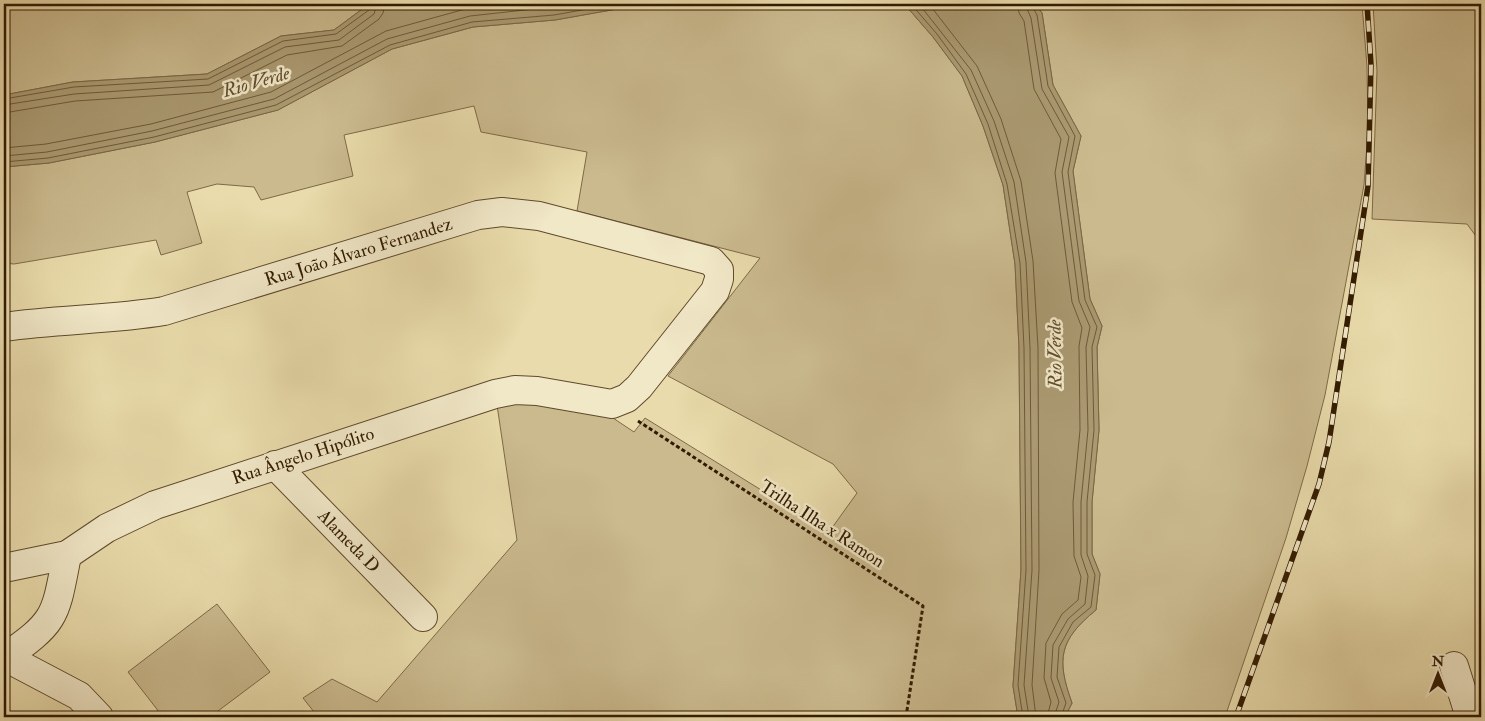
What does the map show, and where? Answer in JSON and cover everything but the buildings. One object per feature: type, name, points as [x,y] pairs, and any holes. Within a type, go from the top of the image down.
[{"type":"street","name":"Rua João Álvaro Fernandez","points":[[4,327],[36,322],[134,316],[164,311],[478,215],[502,212],[539,216],[711,261],[719,270],[719,279],[715,291],[639,387],[627,398],[612,404]]},
{"type":"street","name":"Rua Ângelo Hipólito","points":[[4,568],[67,555],[107,528],[155,505],[495,394],[515,390],[537,391],[612,404]]},
{"type":"street","name":"Alameda D","points":[[275,465],[423,617]]},
{"type":"street","points":[[67,555],[57,606],[50,620],[32,639],[4,657],[78,696],[99,717]]},
{"type":"street","points":[[1454,666],[1470,717]]},
{"type":"path","name":"Trilha Ilha x Ramon","points":[[612,404],[923,606],[906,717]]},
{"type":"shaded area","points":[[4,4],[369,4],[334,30],[281,36],[207,74],[73,82],[4,95]]},
{"type":"shaded area","points":[[645,4],[902,4],[907,7],[933,37],[962,76],[983,126],[1003,185],[1015,264],[1019,348],[1021,570],[1013,686],[1018,717],[318,717],[303,698],[332,679],[377,702],[517,540],[497,405],[515,398],[604,412],[634,432],[645,418],[829,532],[857,493],[833,464],[668,376],[760,258],[577,211],[587,152],[481,132],[474,106],[344,135],[353,176],[261,200],[254,187],[217,184],[187,192],[202,243],[161,255],[156,240],[14,264],[4,263],[4,167],[49,163],[155,142],[278,110],[392,49],[473,27],[555,20]]},
{"type":"shaded area","points":[[1035,4],[1362,4],[1367,66],[1368,129],[1364,185],[1325,395],[1286,538],[1225,717],[1065,717],[1072,703],[1064,674],[1064,651],[1074,631],[1096,610],[1100,574],[1092,554],[1092,502],[1099,430],[1097,347],[1102,326],[1090,299],[1073,171],[1081,136],[1053,85],[1042,13]]},
{"type":"shaded area","points":[[1373,4],[1481,4],[1481,243],[1467,224],[1372,219],[1377,71]]},
{"type":"shaded area","points":[[217,604],[270,672],[210,717],[163,717],[128,672]]},
{"type":"water","name":"Rio Verde","points":[[369,4],[645,4],[555,20],[473,27],[392,49],[278,110],[155,142],[49,163],[4,167],[4,95],[73,82],[207,74],[281,36],[334,30]]},
{"type":"water","name":"Rio Verde","points":[[902,4],[1035,4],[1042,13],[1053,85],[1081,136],[1073,171],[1090,299],[1102,326],[1097,347],[1099,430],[1092,502],[1092,554],[1100,574],[1096,610],[1074,631],[1064,651],[1064,674],[1072,703],[1065,717],[1018,717],[1013,686],[1021,570],[1019,348],[1015,264],[1003,185],[983,126],[962,76],[933,37],[907,7]]},
{"type":"railway","points":[[1236,717],[1319,484],[1329,442],[1368,186],[1371,65],[1367,4]]}]
